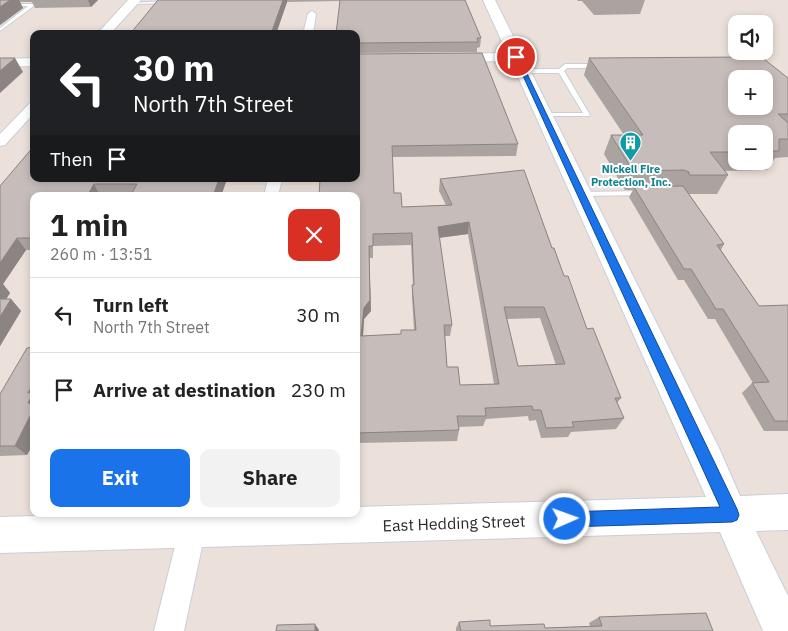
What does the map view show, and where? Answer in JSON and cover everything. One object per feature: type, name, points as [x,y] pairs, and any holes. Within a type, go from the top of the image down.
[{"type":"street","points":[[490,0],[732,515],[755,571],[784,631]]},
{"type":"street","points":[[107,30],[133,1]]},
{"type":"street","points":[[309,30],[312,14]]},
{"type":"street","points":[[434,58],[519,64]]},
{"type":"street","points":[[0,63],[30,62]]},
{"type":"street","points":[[0,142],[30,110]]},
{"type":"street","name":"East Hedding Street","points":[[0,536],[194,522],[732,515],[788,512]]},
{"type":"street","points":[[169,631],[194,522]]},
{"type":"lane","points":[[133,1],[180,2]]},
{"type":"lane","points":[[0,5],[33,5],[0,30]]},
{"type":"lane","points":[[519,64],[561,71],[587,115],[543,116]]},
{"type":"lane","points":[[561,71],[565,66],[604,66]]},
{"type":"lane","points":[[581,194],[655,193]]},
{"type":"building","points":[[0,0],[10,0],[0,7]]},
{"type":"building","points":[[158,0],[283,0],[272,30],[133,30]]},
{"type":"building","points":[[340,0],[465,0],[481,38],[477,38],[478,42],[360,43],[360,30],[336,30]]},
{"type":"building","points":[[482,53],[518,144],[392,146],[394,193],[401,193],[402,207],[452,205],[440,179],[524,170],[552,248],[554,248],[564,276],[568,276],[587,329],[593,328],[621,398],[615,398],[624,418],[572,422],[574,427],[546,428],[541,410],[533,410],[532,406],[485,408],[486,416],[457,416],[459,430],[360,433],[360,192],[319,192],[320,182],[360,182],[360,54]],"holes":[[[469,222],[499,384],[460,385],[458,367],[447,367],[444,325],[452,325],[438,227]],[[412,233],[414,285],[412,285],[416,330],[401,330],[401,334],[361,336],[364,308],[370,300],[369,246],[373,246],[373,234]],[[504,307],[544,307],[565,364],[518,366]]]},
{"type":"building","points":[[728,57],[728,60],[765,60],[788,78],[788,114],[778,114],[788,123],[788,139],[779,139],[779,151],[773,151],[773,125],[728,125],[728,152],[710,152],[728,175],[689,175],[689,172],[684,170],[633,171],[611,135],[643,135],[589,58]]},
{"type":"building","points":[[0,58],[15,58],[0,71]]},
{"type":"building","points":[[30,151],[30,182],[218,182],[214,192],[133,192],[137,184],[94,184],[89,192],[30,192],[30,238],[17,238],[0,263],[0,186]]},
{"type":"building","points":[[683,186],[724,244],[717,245],[759,306],[788,305],[788,421],[775,421],[752,383],[769,382],[723,309],[716,309],[691,269],[684,269],[634,187]]},
{"type":"building","points":[[0,299],[11,299],[0,317]]},
{"type":"building","points":[[27,348],[30,348],[30,389],[28,393],[30,393],[30,399],[28,403],[30,403],[30,416],[15,446],[0,446],[0,394]]},
{"type":"building","points":[[706,613],[713,631],[461,631],[459,622],[490,620],[490,626],[544,624],[545,628],[602,626],[599,617]]},
{"type":"building","points":[[315,624],[315,631],[276,631],[277,625]]},
{"type":"place","name":"Nickell Fire Protection, Inc.","points":[[631,162]]},
{"type":"route","points":[[516,57],[732,515],[565,519]]}]
